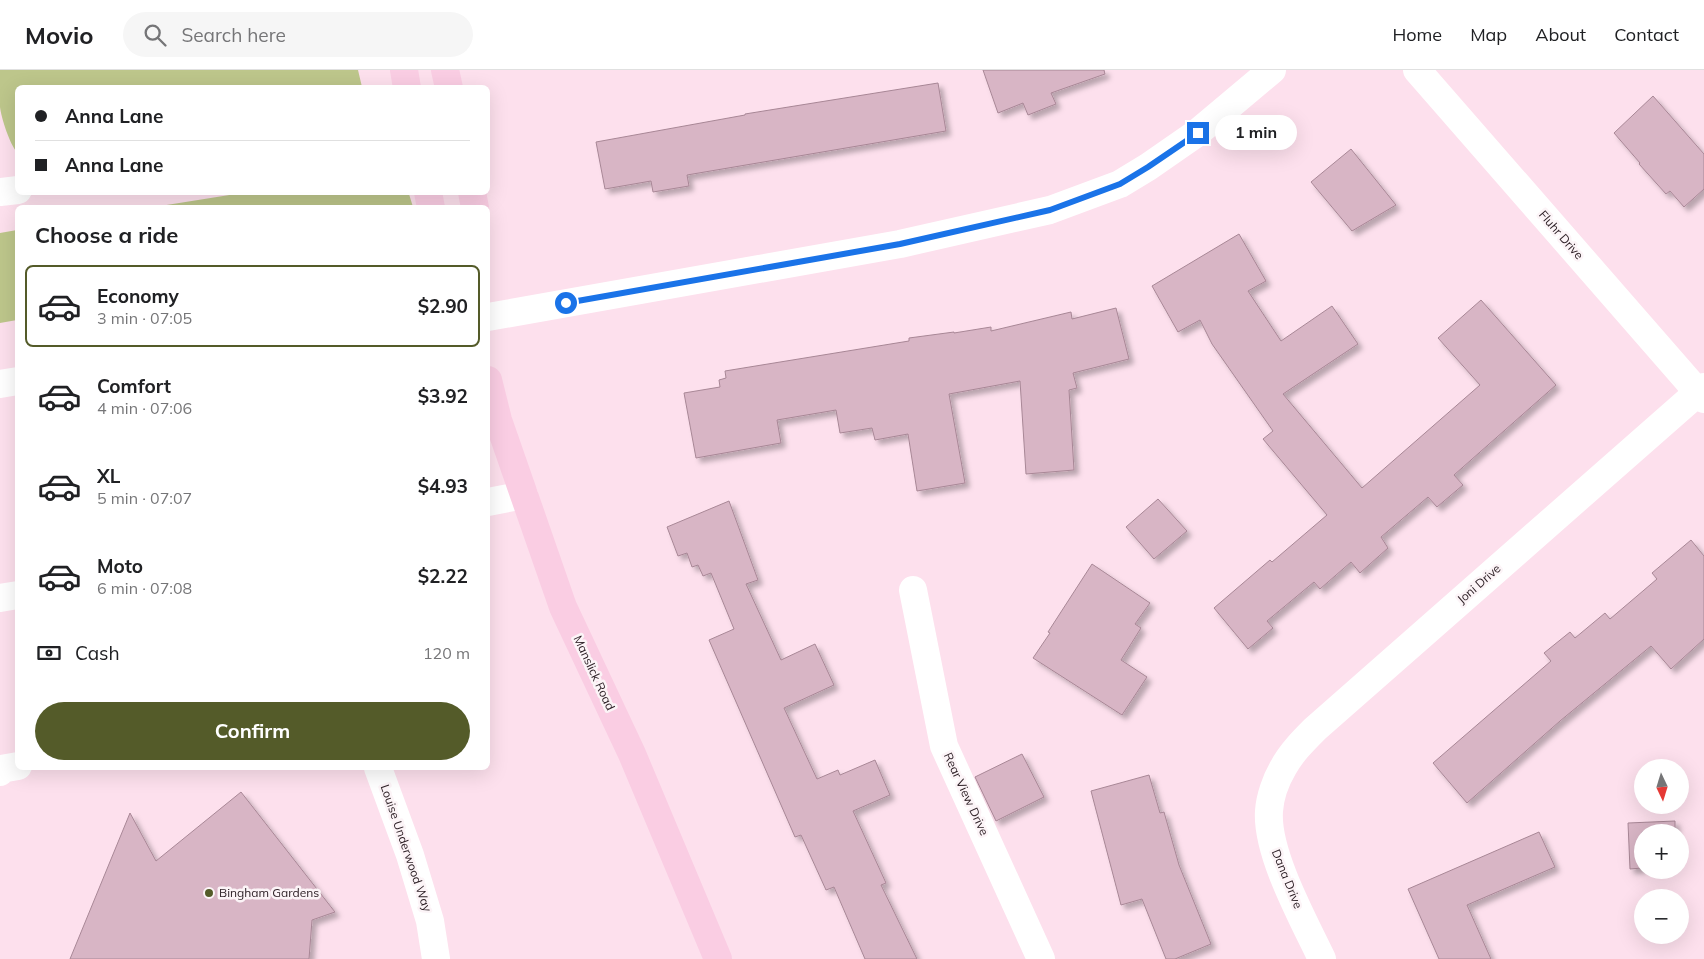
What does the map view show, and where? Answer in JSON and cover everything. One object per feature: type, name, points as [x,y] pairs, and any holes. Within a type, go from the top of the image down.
[{"type":"main road","points":[[404,70],[406,85]]},
{"type":"main road","points":[[445,70],[448,85]]},
{"type":"main road","name":"Manslick Road","points":[[490,388],[498,420],[562,607],[632,754],[718,959]]},
{"type":"street","points":[[490,317],[900,244],[1050,210],[1120,184],[1148,167],[1198,133],[1272,70]]},
{"type":"street","name":"Fluhr Drive","points":[[1417,70],[1702,393]]},
{"type":"street","points":[[0,192],[15,190]]},
{"type":"street","points":[[0,384],[15,382]]},
{"type":"street","name":"Joni Drive","points":[[1272,795],[1282,768],[1315,729],[1702,393]]},
{"type":"street","points":[[490,502],[524,495]]},
{"type":"street","name":"Rear View Drive","points":[[912,590],[944,746],[1041,959]]},
{"type":"street","points":[[0,598],[15,596]]},
{"type":"street","points":[[0,772],[1,769],[15,767]]},
{"type":"street","name":"Louise Underwood Way","points":[[379,770],[410,855],[430,921],[436,959]]},
{"type":"street","name":"Dana Drive","points":[[1272,795],[1269,812],[1270,835],[1280,868],[1322,959]]},
{"type":"green space","points":[[0,70],[358,70],[362,85],[15,85],[15,149],[4,124],[0,107]]},
{"type":"green space","points":[[229,195],[409,195],[412,205],[167,205]]},
{"type":"green space","points":[[15,230],[15,320],[0,323],[0,233]]},
{"type":"building","points":[[983,70],[1104,70],[1105,74],[1051,93],[1056,104],[1028,115],[1023,103],[998,113]]},
{"type":"building","points":[[938,83],[946,131],[687,175],[689,186],[653,192],[651,181],[605,189],[596,142],[745,114]]},
{"type":"building","points":[[1653,96],[1704,154],[1704,189],[1684,207],[1670,191],[1666,194],[1614,133]]},
{"type":"building","points":[[1351,149],[1396,205],[1352,231],[1311,182]]},
{"type":"building","points":[[1239,234],[1266,281],[1248,291],[1281,341],[1332,306],[1358,344],[1283,394],[1362,488],[1480,385],[1438,338],[1481,300],[1556,385],[1454,475],[1463,485],[1437,507],[1428,497],[1381,537],[1388,548],[1360,573],[1351,562],[1320,589],[1314,582],[1267,621],[1273,628],[1248,649],[1214,608],[1327,515],[1263,439],[1273,431],[1212,344],[1200,320],[1178,332],[1152,286]]},
{"type":"building","points":[[1116,308],[1129,359],[1073,373],[1077,388],[1069,390],[1074,470],[1026,474],[1020,381],[949,394],[965,483],[917,491],[908,434],[875,440],[872,428],[840,433],[836,410],[777,420],[781,443],[696,458],[684,393],[720,387],[719,380],[726,378],[725,371],[909,341],[909,338],[991,327],[991,331],[1071,312],[1072,319]]},
{"type":"building","points":[[1158,499],[1187,531],[1154,559],[1126,527]]},
{"type":"building","points":[[729,501],[758,580],[746,584],[781,660],[815,644],[834,685],[784,708],[817,779],[838,770],[840,775],[875,760],[890,795],[853,811],[886,883],[881,885],[917,959],[865,959],[834,887],[826,890],[801,835],[795,837],[709,640],[734,629],[711,573],[703,576],[698,565],[692,567],[687,553],[678,556],[667,527]]},
{"type":"building","points":[[1691,540],[1704,556],[1704,639],[1671,669],[1651,646],[1560,721],[1467,803],[1433,763],[1551,661],[1544,653],[1570,632],[1575,638],[1605,613],[1610,619],[1657,579],[1652,573]]},
{"type":"building","points":[[1092,564],[1150,603],[1135,624],[1141,628],[1121,660],[1147,677],[1122,715],[1033,658]]},
{"type":"building","points":[[1022,754],[1044,797],[996,821],[975,777]]},
{"type":"building","points":[[1149,775],[1160,813],[1164,812],[1179,865],[1211,944],[1175,959],[1166,959],[1142,899],[1121,905],[1091,791]]},
{"type":"building","name":"Bingham Gardens","points":[[241,792],[335,912],[312,920],[309,959],[70,959],[130,813],[156,861]]},
{"type":"building","points":[[1675,821],[1675,824],[1634,824],[1634,869],[1630,869],[1628,823]]},
{"type":"building","points":[[1539,832],[1555,867],[1467,905],[1491,959],[1439,959],[1408,889]]},
{"type":"place","name":"Bingham Gardens","points":[[209,893]]},
{"type":"route","points":[[566,303],[900,244],[1050,210],[1120,184],[1198,133]]}]
